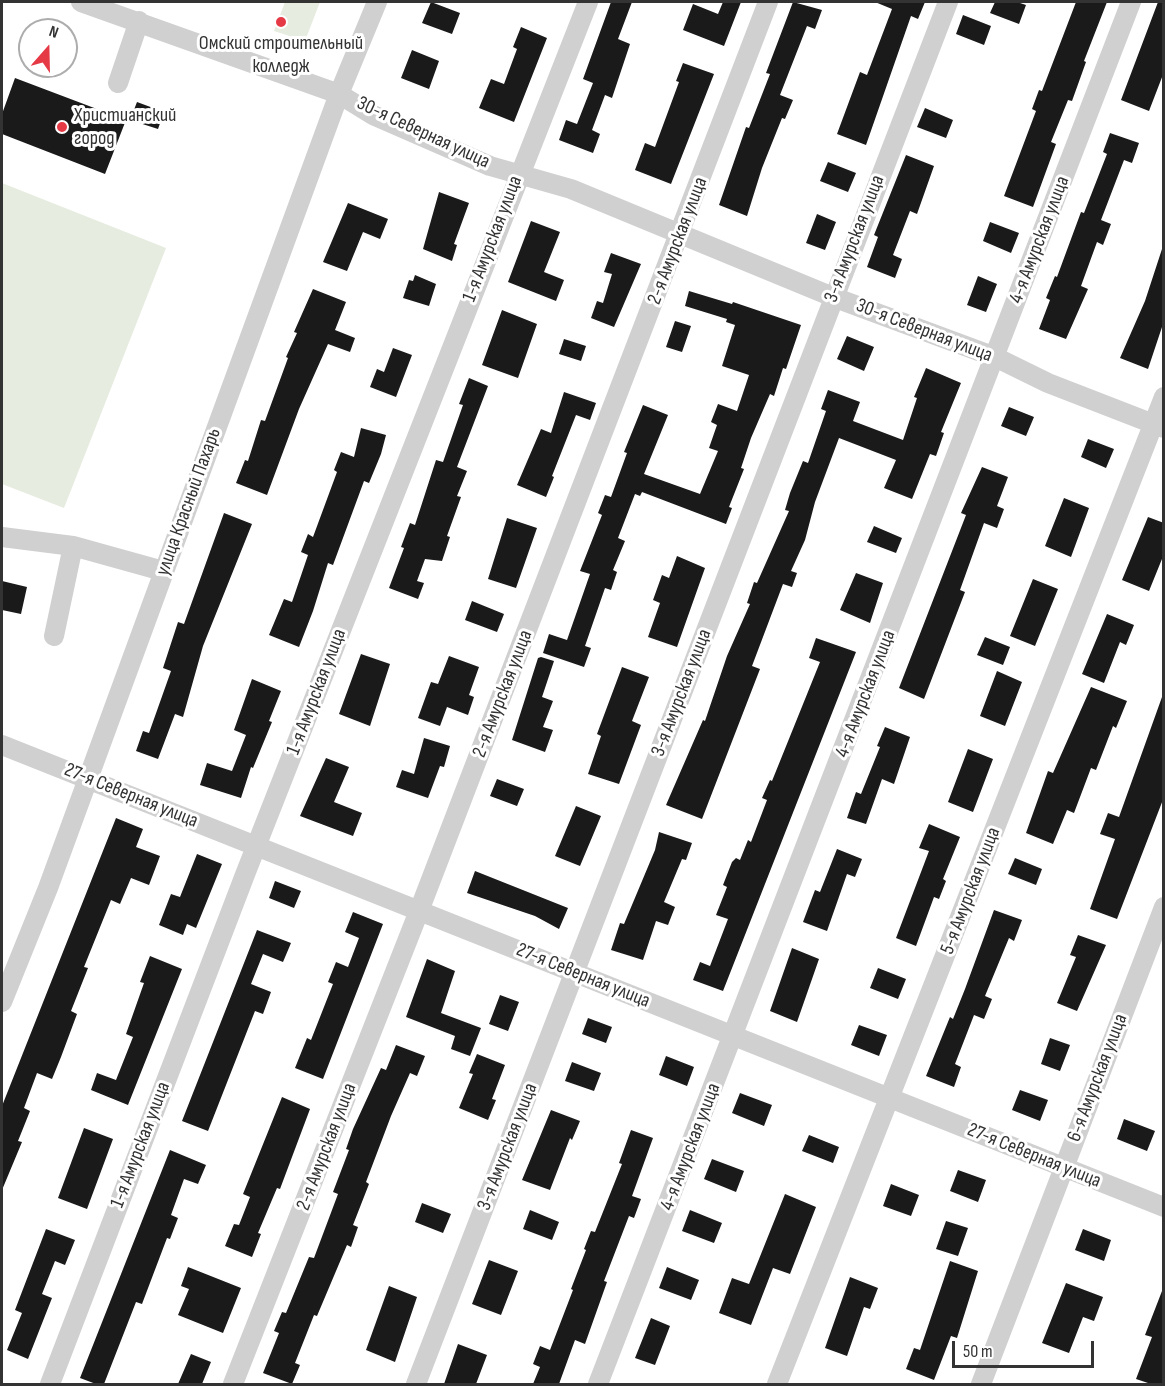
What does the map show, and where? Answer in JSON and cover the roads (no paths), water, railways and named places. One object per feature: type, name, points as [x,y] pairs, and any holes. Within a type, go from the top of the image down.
[{"type":"street","name":"30-я Северная улица","points":[[81,2],[339,94],[373,115],[490,166],[571,189],[833,297],[995,357],[1048,383],[1158,426]]},
{"type":"street","name":"улица Красный Пахарь","points":[[2,1002],[48,888],[86,779],[339,94],[376,2]]},
{"type":"street","name":"1-я Амурская улица","points":[[50,1384],[518,175],[588,2]]},
{"type":"street","name":"2-я Амурская улица","points":[[233,1384],[419,911],[681,234],[768,2]]},
{"type":"street","name":"3-я Амурская улица","points":[[416,1384],[948,2]]},
{"type":"street","name":"4-я Амурская улица","points":[[598,1384],[1131,2]]},
{"type":"street","points":[[118,83],[139,21]]},
{"type":"street","name":"5-я Амурская улица","points":[[777,1384],[1158,426],[1164,397]]},
{"type":"street","points":[[2,537],[73,546],[163,571]]},
{"type":"street","points":[[54,636],[73,546]]},
{"type":"street","name":"27-я Северная улица","points":[[2,745],[1164,1207]]},
{"type":"street","name":"6-я Амурская улица","points":[[981,1384],[1164,906]]},
{"type":"place","name":"Омский строительный колледж","points":[[281,22]]},
{"type":"place","name":"Христианский город","points":[[62,127]]}]
